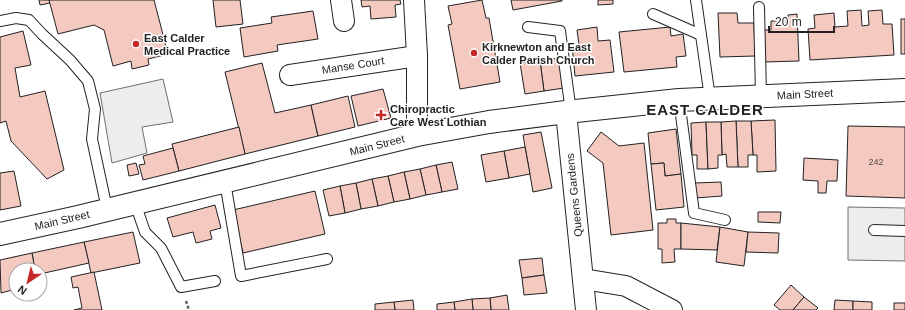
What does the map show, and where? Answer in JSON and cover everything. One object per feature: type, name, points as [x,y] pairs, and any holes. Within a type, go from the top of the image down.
[{"type":"main road","name":"Main Street","points":[[0,234],[225,182],[417,135],[488,122],[679,100],[905,90]]},
{"type":"street","points":[[341,0],[344,21]]},
{"type":"street","points":[[414,0],[417,56],[417,135]]},
{"type":"street","name":"Manse Court","points":[[290,75],[417,56]]},
{"type":"street","name":"Queens Gardens","points":[[568,112],[586,310]]},
{"type":"street","points":[[583,279],[626,286],[672,310]]},
{"type":"lane","points":[[696,0],[710,98]]},
{"type":"lane","points":[[759,7],[761,96]]},
{"type":"lane","points":[[653,14],[701,35]]},
{"type":"lane","points":[[0,21],[16,18],[29,20],[70,60],[88,81],[95,109],[92,139],[107,210]]},
{"type":"lane","points":[[528,27],[560,31],[568,112]]},
{"type":"lane","points":[[679,100],[694,213],[725,220]]},
{"type":"lane","points":[[225,182],[241,276],[327,259]]},
{"type":"lane","points":[[135,203],[145,232],[161,248],[181,287],[214,281]]},
{"type":"lane","points":[[874,230],[905,231]]},
{"type":"shaded area","points":[[163,79],[173,122],[142,127],[147,153],[112,163],[100,93]]},
{"type":"shaded area","points":[[848,207],[905,208],[905,261],[848,260]]},
{"type":"building","points":[[39,0],[49,0],[50,3],[40,5]]},
{"type":"building","name":"East Calder Medical Practice","points":[[49,0],[154,0],[168,54],[148,59],[149,65],[132,69],[131,61],[113,66],[104,30],[94,25],[58,34]]},
{"type":"building","points":[[213,0],[240,0],[243,24],[216,27]]},
{"type":"building","points":[[361,0],[400,0],[401,4],[395,5],[396,17],[371,19],[370,6],[362,7]]},
{"type":"building","name":"Kirknewton and East Calder Parish Church","points":[[482,0],[486,18],[489,18],[500,82],[460,89],[448,25],[452,24],[448,6]]},
{"type":"building","points":[[511,0],[562,0],[562,1],[513,10]]},
{"type":"building","points":[[598,0],[613,0],[613,4],[598,5]]},
{"type":"building","points":[[861,10],[862,26],[869,25],[868,11],[882,10],[883,24],[892,24],[894,55],[810,60],[808,29],[815,28],[814,15],[834,13],[835,27],[848,26],[847,11]]},
{"type":"building","points":[[313,11],[318,39],[277,45],[278,51],[244,57],[240,28],[272,23],[271,17]]},
{"type":"building","points":[[718,13],[737,13],[738,23],[754,23],[755,56],[720,57]]},
{"type":"building","points":[[797,14],[799,61],[764,62],[762,30],[771,30],[771,21],[788,21],[788,15]]},
{"type":"building","points":[[901,19],[905,19],[905,54],[901,54]]},
{"type":"building","points":[[597,27],[598,41],[610,40],[614,72],[575,76],[572,45],[579,45],[577,30]]},
{"type":"building","points":[[670,27],[671,36],[683,34],[686,56],[676,57],[677,67],[624,72],[619,32]]},
{"type":"building","points":[[23,31],[31,65],[15,68],[20,97],[45,91],[64,170],[47,179],[11,141],[6,121],[0,123],[0,37]]},
{"type":"building","points":[[559,58],[564,88],[544,91],[540,61]]},
{"type":"building","points":[[540,61],[544,91],[525,94],[520,63]]},
{"type":"building","points":[[262,63],[275,113],[311,105],[318,136],[245,154],[225,72]]},
{"type":"building","points":[[383,89],[391,118],[358,126],[351,96]]},
{"type":"building","points":[[348,96],[355,127],[318,136],[311,105]]},
{"type":"building","points":[[775,120],[776,171],[757,172],[757,155],[753,155],[751,121]]},
{"type":"building","points":[[736,121],[751,121],[753,155],[748,155],[748,167],[738,167]]},
{"type":"building","points":[[736,121],[738,167],[727,167],[726,154],[722,155],[721,122]]},
{"type":"building","points":[[706,122],[708,169],[697,169],[697,155],[692,155],[691,123]]},
{"type":"building","points":[[706,122],[721,122],[722,155],[718,155],[718,168],[708,169]]},
{"type":"building","points":[[848,126],[905,127],[905,198],[846,196]]},
{"type":"building","points":[[239,127],[245,154],[179,171],[172,144]]},
{"type":"building","points":[[676,129],[681,174],[665,176],[664,163],[651,164],[648,133]]},
{"type":"building","points":[[541,132],[552,188],[533,192],[523,135]]},
{"type":"building","points":[[601,132],[619,146],[644,143],[653,230],[611,235],[603,163],[587,151]]},
{"type":"building","points":[[525,147],[530,174],[509,178],[504,151]]},
{"type":"building","points":[[173,148],[179,171],[143,180],[139,165],[145,164],[143,156]]},
{"type":"building","points":[[504,151],[509,178],[486,182],[481,155]]},
{"type":"building","points":[[804,158],[838,160],[837,181],[827,181],[826,193],[818,193],[818,181],[803,180]]},
{"type":"building","points":[[452,162],[458,189],[442,192],[436,165]]},
{"type":"building","points":[[136,163],[139,174],[129,176],[127,165]]},
{"type":"building","points":[[664,163],[665,176],[681,174],[684,207],[656,210],[651,164]]},
{"type":"building","points":[[436,165],[442,192],[426,195],[420,169]]},
{"type":"building","points":[[420,169],[426,195],[410,199],[404,172]]},
{"type":"building","points":[[14,171],[21,206],[0,210],[0,173]]},
{"type":"building","points":[[404,172],[410,199],[394,202],[388,176]]},
{"type":"building","points":[[388,176],[394,202],[378,206],[372,179]]},
{"type":"building","points":[[372,179],[378,206],[361,209],[356,183]]},
{"type":"building","points":[[721,182],[722,196],[695,198],[694,183]]},
{"type":"building","points":[[356,183],[361,209],[345,213],[340,186]]},
{"type":"building","points":[[340,186],[345,213],[329,216],[323,190]]},
{"type":"building","points":[[315,191],[325,234],[243,253],[233,210]]},
{"type":"building","points":[[215,205],[221,228],[210,231],[212,239],[196,243],[193,232],[173,237],[167,218]]},
{"type":"building","points":[[758,212],[781,212],[780,223],[758,222]]},
{"type":"building","points":[[667,219],[676,219],[676,223],[681,223],[681,249],[674,249],[675,262],[662,263],[662,249],[658,249],[658,223],[667,223]]},
{"type":"building","points":[[681,223],[720,227],[717,250],[681,249]]},
{"type":"building","points":[[720,227],[748,232],[744,266],[716,262]]},
{"type":"building","points":[[133,232],[140,263],[91,273],[84,242]]},
{"type":"building","points":[[748,232],[779,233],[778,253],[746,252]]},
{"type":"building","points":[[84,242],[89,263],[48,272],[48,262],[34,262],[32,253]]},
{"type":"building","points":[[32,253],[34,262],[8,262],[8,291],[1,293],[0,260]]},
{"type":"building","points":[[542,258],[544,275],[522,278],[519,260]]},
{"type":"building","points":[[94,272],[102,310],[74,310],[82,308],[78,287],[73,288],[71,277]]},
{"type":"building","points":[[544,275],[547,293],[524,295],[522,278]]},
{"type":"building","points":[[791,285],[804,297],[793,310],[780,310],[774,305]]},
{"type":"building","points":[[507,295],[509,310],[491,310],[490,298]]},
{"type":"building","points":[[804,297],[818,308],[816,310],[793,310]]},
{"type":"building","points":[[490,298],[491,310],[473,310],[472,299]]},
{"type":"building","points":[[472,299],[473,310],[455,310],[454,302]]},
{"type":"building","points":[[413,300],[414,310],[395,310],[394,302]]},
{"type":"building","points":[[835,300],[853,301],[853,310],[834,310]]},
{"type":"building","points":[[853,301],[872,302],[872,310],[853,310]]},
{"type":"building","points":[[394,302],[395,310],[375,310],[375,304]]},
{"type":"building","points":[[454,302],[455,310],[437,310],[437,304]]},
{"type":"building","points":[[894,303],[905,303],[905,310],[894,310]]},
{"type":"place","name":"East Calder Medical Practice","points":[[136,44]]},
{"type":"place","name":"Kirknewton and East Calder Parish Church","points":[[474,53]]},
{"type":"place","name":"Chiropractic Care West Lothian","points":[[381,115]]},
{"type":"district","name":"EAST CALDER","points":[[705,109]]}]
